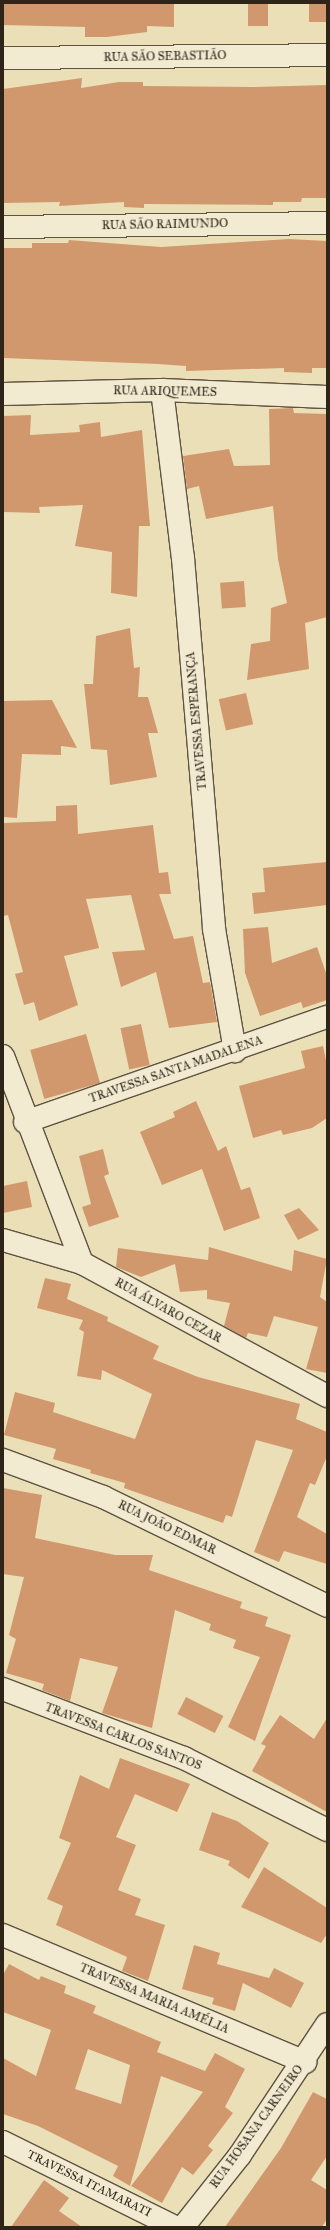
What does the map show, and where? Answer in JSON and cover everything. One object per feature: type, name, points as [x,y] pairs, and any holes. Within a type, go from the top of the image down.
[{"type":"street","name":"RUA SÃO SEBASTIÃO","points":[[3,58],[327,55]]},
{"type":"street","name":"RUA SÃO RAIMUNDO","points":[[3,227],[327,223]]},
{"type":"street","name":"RUA ARIQUEMES","points":[[3,394],[162,390],[327,397]]},
{"type":"street","name":"TRAVESSA ESPERANÇA","points":[[162,390],[184,558],[214,929],[235,1051]]},
{"type":"street","name":"TRAVESSA SANTA MADALENA","points":[[25,1122],[235,1051],[327,1017]]},
{"type":"street","points":[[3,1056],[25,1122],[82,1263]]},
{"type":"street","name":"RUA ÁLVARO CEZAR","points":[[3,1240],[82,1263],[327,1396]]},
{"type":"street","name":"RUA JOÃO EDMAR","points":[[3,1460],[103,1497],[327,1606]]},
{"type":"street","name":"TRAVESSA CARLOS SANTOS","points":[[3,1689],[184,1758],[327,1830]]},
{"type":"street","name":"TRAVESSA MARIA AMÉLIA","points":[[3,1935],[305,2062]]},
{"type":"street","name":"RUA HOSANA CARNEIRO","points":[[183,2227],[240,2155],[305,2062],[327,2024]]},
{"type":"street","name":"TRAVESSA ITAMARATI","points":[[3,2142],[175,2227]]},
{"type":"building","points":[[3,3],[174,3],[174,27],[147,26],[147,32],[107,37],[85,37],[85,27],[3,25]]},
{"type":"building","points":[[248,3],[268,3],[268,26],[248,26]]},
{"type":"building","points":[[309,3],[327,3],[327,22],[309,22]]},
{"type":"building","points":[[82,78],[81,88],[119,82],[143,82],[143,86],[253,87],[327,85],[327,198],[302,198],[301,202],[273,202],[273,205],[144,204],[144,208],[124,207],[124,202],[59,206],[60,202],[3,203],[3,89]]},
{"type":"building","points":[[289,239],[327,241],[327,368],[312,368],[312,373],[284,372],[284,368],[186,371],[186,366],[158,364],[3,358],[3,248],[32,248],[32,243],[68,243],[69,240],[161,247]]},
{"type":"building","points":[[293,408],[294,413],[327,414],[327,617],[305,623],[309,669],[247,680],[251,644],[270,641],[271,608],[287,603],[278,559],[273,506],[206,519],[199,486],[187,489],[183,456],[229,449],[234,466],[270,465],[269,409]]},
{"type":"building","points":[[31,415],[30,435],[80,432],[79,425],[100,422],[101,437],[142,430],[150,526],[139,526],[137,597],[111,593],[112,552],[75,546],[83,505],[39,507],[40,513],[3,512],[3,416]]},
{"type":"building","points":[[244,581],[246,607],[222,609],[220,583]]},
{"type":"building","points":[[130,628],[134,668],[140,667],[138,697],[148,697],[158,733],[148,733],[157,777],[110,785],[107,750],[91,749],[84,684],[93,684],[96,636]]},
{"type":"building","points":[[246,693],[253,724],[226,730],[219,699]]},
{"type":"building","points":[[52,700],[77,748],[61,746],[61,755],[22,754],[17,818],[3,817],[3,701]]},
{"type":"building","points":[[77,805],[78,834],[153,825],[159,873],[168,872],[171,894],[159,894],[174,939],[193,936],[203,983],[210,982],[217,1022],[169,1028],[156,972],[121,987],[112,952],[145,950],[131,895],[86,899],[99,948],[64,956],[78,1005],[39,1021],[34,1002],[24,1005],[15,974],[23,972],[8,915],[3,916],[3,823],[56,821],[56,806]]},
{"type":"building","points":[[327,862],[327,905],[254,914],[252,893],[265,892],[263,868]]},
{"type":"building","points":[[268,927],[272,963],[317,947],[327,976],[327,1000],[303,1008],[301,1002],[260,1016],[245,973],[243,929]]},
{"type":"building","points":[[141,1024],[150,1065],[129,1069],[120,1028]]},
{"type":"building","points":[[86,1034],[100,1083],[44,1099],[30,1050]]},
{"type":"building","points":[[323,1046],[327,1065],[327,1118],[312,1128],[283,1135],[281,1130],[253,1138],[239,1086],[305,1068],[301,1051]]},
{"type":"building","points":[[196,1101],[218,1151],[226,1146],[241,1190],[250,1187],[260,1218],[224,1231],[202,1169],[162,1185],[140,1132],[175,1117],[173,1112]]},
{"type":"building","points":[[103,1149],[109,1174],[104,1176],[119,1217],[89,1227],[82,1207],[91,1204],[79,1156]]},
{"type":"building","points":[[27,1181],[32,1207],[3,1213],[3,1186]]},
{"type":"building","points":[[299,1208],[319,1230],[298,1240],[284,1215]]},
{"type":"building","points":[[209,1247],[292,1271],[294,1250],[327,1259],[320,1297],[327,1302],[327,1373],[306,1369],[318,1327],[274,1316],[267,1337],[248,1333],[246,1338],[224,1326],[230,1303],[207,1299],[207,1290],[180,1292],[175,1264],[141,1277],[116,1267],[118,1248],[208,1260]]},
{"type":"building","points":[[45,1278],[71,1284],[67,1299],[108,1317],[107,1321],[159,1346],[153,1359],[198,1377],[300,1404],[296,1419],[327,1432],[327,1456],[315,1485],[310,1483],[297,1517],[327,1534],[327,1564],[284,1551],[279,1562],[254,1552],[293,1450],[256,1440],[232,1517],[226,1515],[223,1523],[124,1488],[125,1483],[90,1473],[91,1470],[53,1459],[56,1449],[4,1435],[15,1392],[55,1403],[53,1412],[135,1439],[152,1394],[102,1370],[101,1380],[77,1376],[84,1332],[79,1329],[83,1320],[37,1308]]},
{"type":"building","points":[[3,1488],[42,1495],[35,1538],[115,1555],[153,1555],[149,1570],[242,1602],[240,1608],[268,1617],[265,1626],[291,1635],[255,1741],[228,1727],[260,1657],[233,1648],[236,1640],[209,1630],[211,1624],[175,1610],[152,1728],[102,1713],[118,1667],[80,1658],[70,1701],[42,1690],[44,1684],[6,1673],[16,1639],[9,1635],[24,1577],[3,1574]]},
{"type":"building","points":[[186,1697],[223,1716],[215,1733],[177,1714]]},
{"type":"building","points":[[280,1715],[314,1739],[327,1718],[327,1812],[252,1771],[266,1746],[261,1744]]},
{"type":"building","points":[[120,1758],[190,1784],[177,1812],[135,1794],[116,1837],[136,1845],[118,1890],[141,1899],[135,1915],[165,1925],[148,1981],[122,1971],[127,1957],[56,1925],[63,1906],[47,1899],[71,1843],[59,1838],[80,1775],[109,1789]]},
{"type":"building","points":[[212,1812],[237,1821],[269,1843],[249,1879],[228,1865],[230,1861],[199,1850]]},
{"type":"building","points":[[264,1867],[327,1908],[327,1934],[321,1943],[241,1907]]},
{"type":"building","points":[[194,1945],[220,1953],[217,1964],[269,1978],[274,1968],[304,1983],[291,2008],[243,1983],[235,2011],[212,2004],[214,1998],[182,1989]]},
{"type":"building","points":[[9,1964],[39,1980],[41,1976],[66,1986],[64,1993],[96,2006],[93,2013],[161,2042],[157,2052],[205,2071],[215,2053],[245,2069],[225,2107],[233,2113],[208,2146],[213,2150],[193,2175],[182,2167],[162,2203],[131,2186],[203,2092],[161,2076],[130,2186],[113,2176],[118,2166],[38,2126],[3,2114],[3,2058],[36,2076],[51,2030],[3,2012],[3,1975]],"holes":[[[88,2049],[130,2065],[121,2104],[75,2089]]]},
{"type":"building","points":[[313,2092],[327,2099],[327,2156],[311,2180],[327,2190],[327,2219],[322,2227],[225,2227],[281,2148]]},
{"type":"building","points":[[44,2180],[69,2198],[59,2211],[82,2227],[11,2227]]}]
